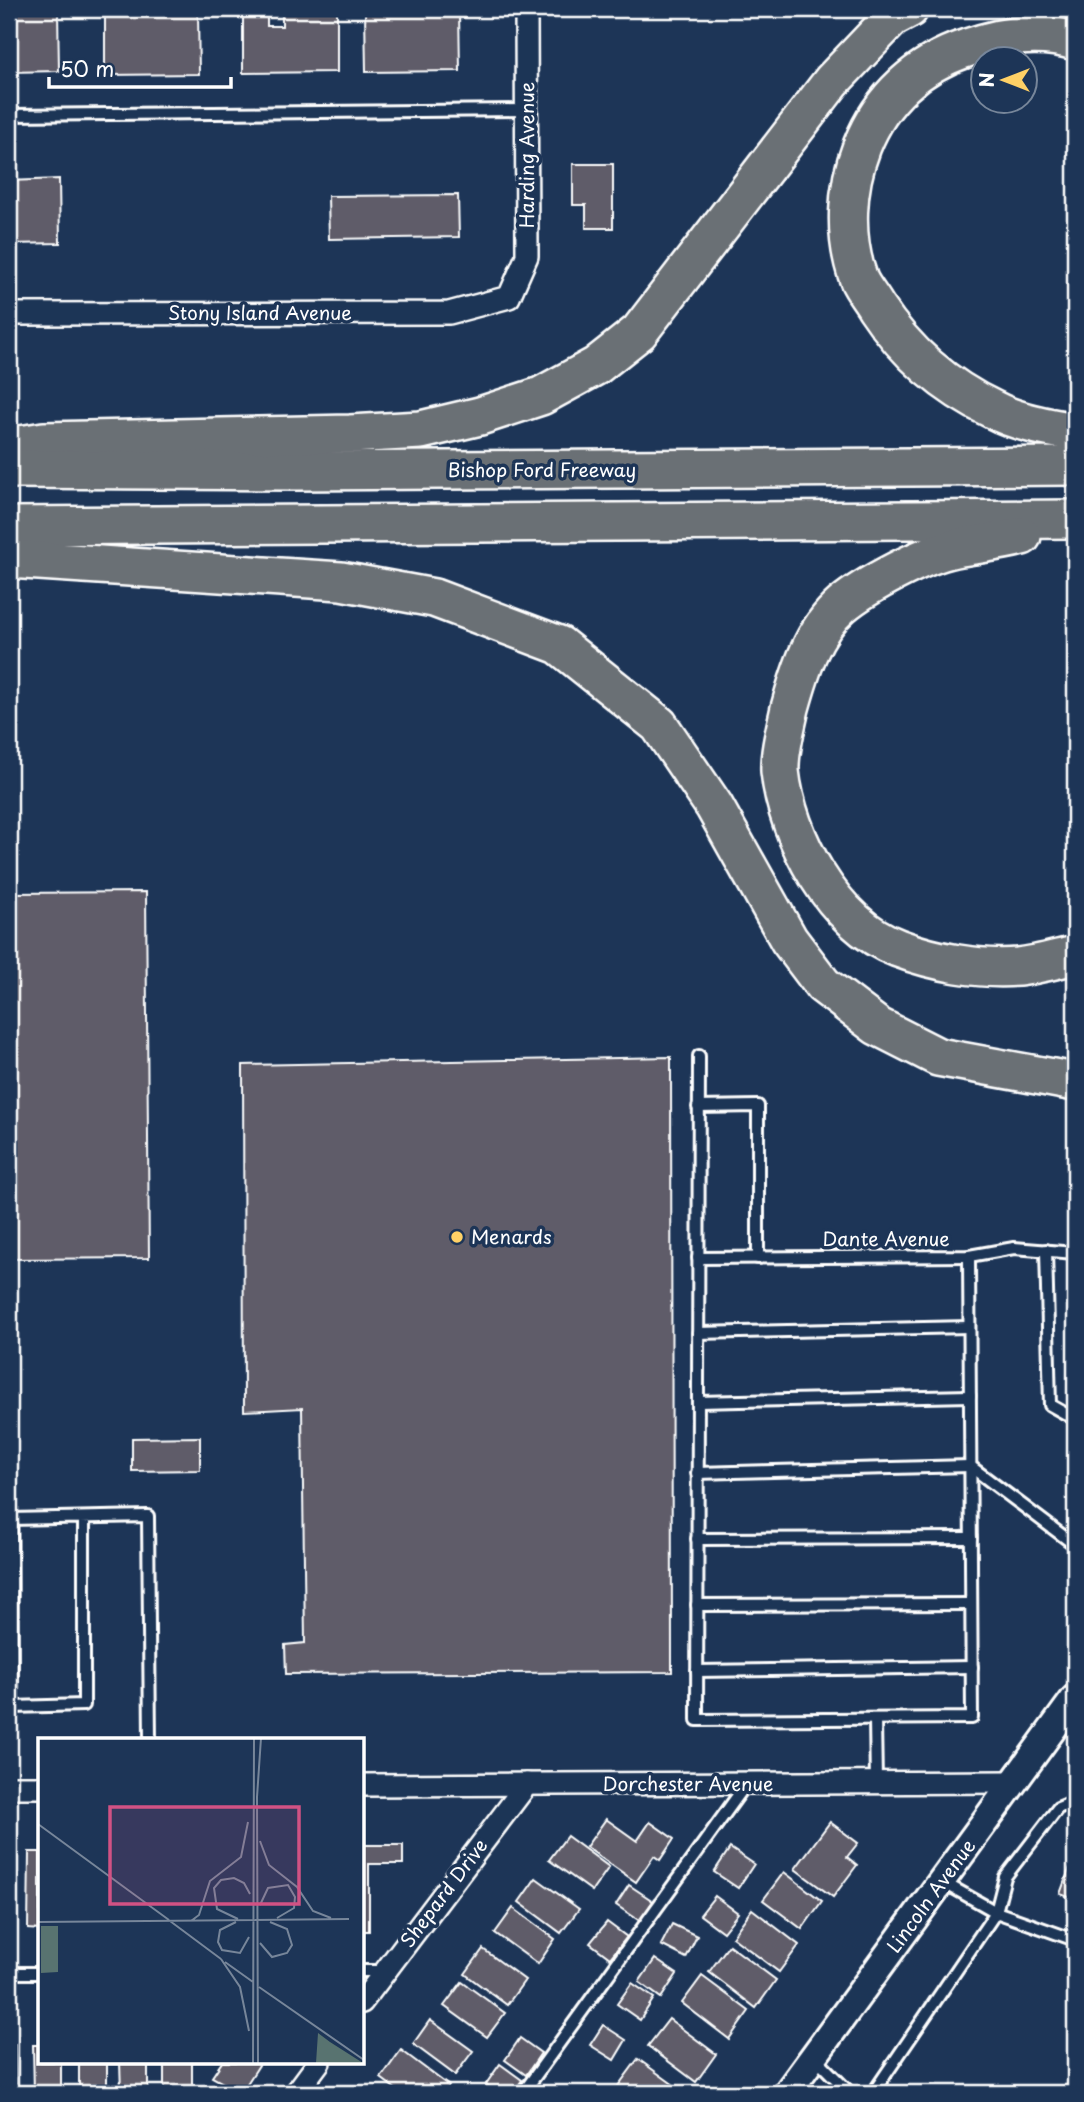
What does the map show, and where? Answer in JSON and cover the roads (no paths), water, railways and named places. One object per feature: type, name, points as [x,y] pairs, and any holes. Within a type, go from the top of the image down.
[{"type":"highway","points":[[9,447],[44,440],[351,435],[421,430],[480,416],[541,396],[596,366],[639,332],[832,81],[892,18],[909,9]]},
{"type":"highway","points":[[1075,41],[1060,37],[1000,37],[954,52],[902,83],[872,122],[853,171],[848,226],[859,281],[897,339],[936,375],[995,411],[1075,432]]},
{"type":"highway","name":"Bishop Ford Freeway","points":[[9,469],[296,471],[1075,466]]},
{"type":"highway","points":[[9,526],[1075,521]]},
{"type":"highway","points":[[1075,521],[998,542],[953,549],[917,561],[842,606],[820,631],[800,670],[787,722],[780,769],[791,824],[812,868],[851,919],[897,948],[958,964],[1018,967],[1075,955]]},
{"type":"highway","points":[[9,559],[341,581],[433,598],[559,645],[659,725],[714,806],[789,940],[824,985],[877,1026],[938,1057],[1075,1082]]},
{"type":"street","name":"Harding Avenue","points":[[509,296],[527,256],[526,9]]},
{"type":"street","name":"Stony Island Avenue","points":[[9,314],[449,313],[509,296]]},
{"type":"street","name":"Lincoln Avenue","points":[[787,2093],[1075,1698]]},
{"type":"street","name":"Dorchester Avenue","points":[[364,1785],[1013,1782]]},
{"type":"street","name":"Shepard Drive","points":[[364,1999],[527,1784]]},
{"type":"street","points":[[9,1787],[38,1787]]},
{"type":"street","points":[[296,2093],[318,2064]]},
{"type":"lane","points":[[9,115],[526,110]]},
{"type":"lane","points":[[699,1056],[697,1720],[875,1719],[876,1783]]},
{"type":"lane","points":[[698,1107],[758,1106],[758,1258]]},
{"type":"lane","points":[[969,1256],[1014,1248],[1075,1253]]},
{"type":"lane","points":[[1046,1251],[1050,1405],[1075,1419]]},
{"type":"lane","name":"Dante Avenue","points":[[698,1258],[969,1256],[972,1718],[875,1719]]},
{"type":"lane","points":[[698,1333],[969,1327]]},
{"type":"lane","points":[[698,1402],[970,1396]]},
{"type":"lane","points":[[697,1473],[970,1466],[1073,1540]]},
{"type":"lane","points":[[84,1518],[84,1705],[12,1707],[11,1519],[148,1516],[150,1738]]},
{"type":"lane","points":[[697,1539],[971,1538]]},
{"type":"lane","points":[[697,1605],[971,1604]]},
{"type":"lane","points":[[697,1671],[972,1667]]},
{"type":"lane","points":[[523,2093],[747,1783]]},
{"type":"lane","points":[[873,2093],[996,1912],[1005,1877],[1058,1808],[1075,1801]]},
{"type":"lane","points":[[941,1881],[996,1912],[1075,1940]]},
{"type":"lane","points":[[364,1971],[384,1971]]},
{"type":"lane","points":[[9,1973],[38,1973]]},
{"type":"lane","points":[[813,2057],[850,2093]]},
{"type":"place","name":"Menards","points":[[457,1237]]}]
